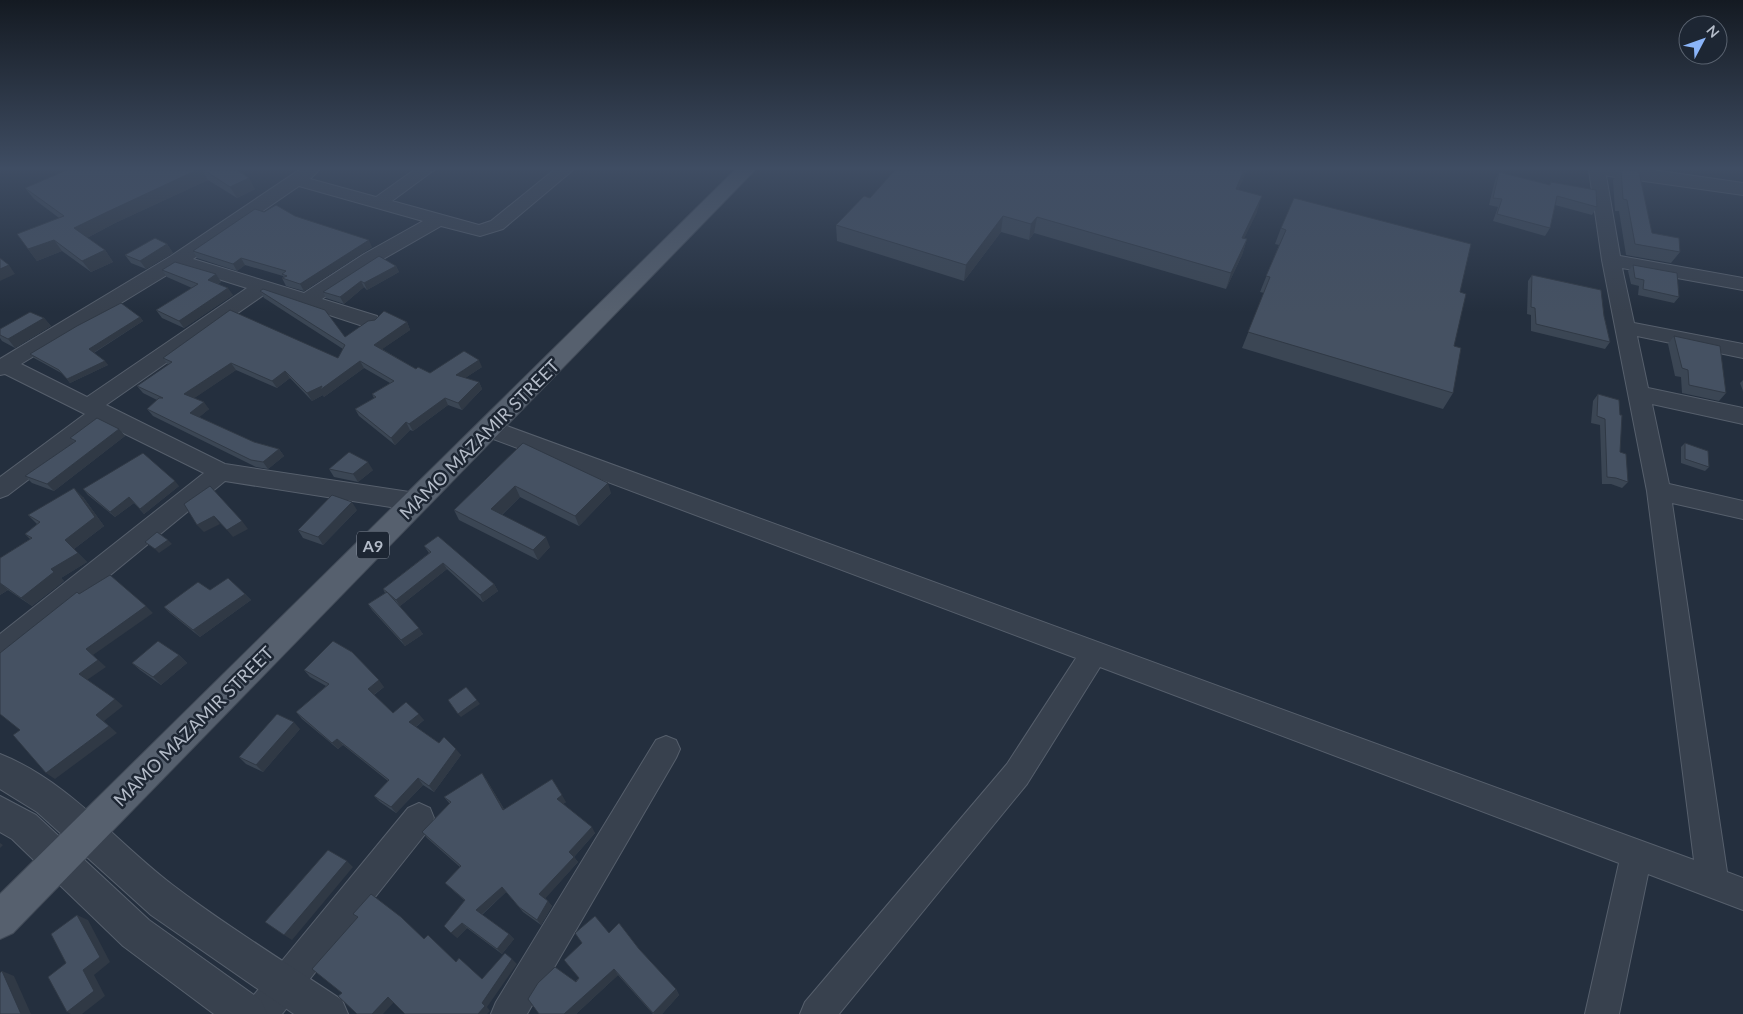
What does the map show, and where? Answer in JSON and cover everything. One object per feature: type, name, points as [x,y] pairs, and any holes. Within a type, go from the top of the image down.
[{"type":"main road","name":"MAMO MAZAMIR STREET","points":[[0,920],[699,217]]},
{"type":"street","points":[[2,367],[178,260],[241,217]]},
{"type":"street","points":[[428,217],[480,232],[490,229],[505,217]]},
{"type":"street","points":[[1604,217],[1611,260],[1627,328],[1659,491],[1714,882]]},
{"type":"street","points":[[308,300],[371,258],[438,220]]},
{"type":"street","points":[[178,260],[370,321]]},
{"type":"street","points":[[1611,260],[1743,284]]},
{"type":"street","points":[[0,489],[96,409],[264,286]]},
{"type":"street","points":[[1627,328],[1743,351]]},
{"type":"street","points":[[2,367],[96,409],[221,472],[416,502]]},
{"type":"street","points":[[1640,394],[1743,416]]},
{"type":"street","points":[[488,428],[1743,894]]},
{"type":"street","points":[[0,650],[221,472]]},
{"type":"street","points":[[1659,491],[1743,510]]},
{"type":"street","points":[[817,1014],[1017,774],[1094,654]]},
{"type":"street","points":[[508,1014],[666,749]]},
{"type":"street","points":[[0,770],[50,800],[164,902],[328,1014]]},
{"type":"street","points":[[0,813],[24,827],[136,933],[247,1014]]},
{"type":"street","points":[[260,1014],[419,818]]},
{"type":"street","points":[[1602,1014],[1637,854]]},
{"type":"building","points":[[61,217],[96,217],[74,228],[105,250],[82,261],[54,240],[28,249],[17,234]]},
{"type":"building","points":[[243,217],[299,217],[369,240],[300,284],[282,278],[287,276],[282,274],[286,271],[241,258],[233,264],[193,251]]},
{"type":"building","points":[[843,217],[1002,217],[966,265],[836,225]]},
{"type":"building","points":[[1008,217],[1037,217],[1031,224]]},
{"type":"building","points":[[1038,217],[1252,217],[1242,238],[1247,239],[1231,273]]},
{"type":"building","points":[[1286,217],[1368,217],[1471,244],[1460,292],[1466,294],[1454,346],[1461,348],[1453,393],[1248,332],[1270,277],[1266,276],[1286,230],[1281,228]]},
{"type":"building","points":[[1510,217],[1552,217],[1550,228]]},
{"type":"building","points":[[1630,217],[1649,217],[1652,233],[1679,238],[1680,252],[1635,244]]},
{"type":"building","points":[[155,238],[167,244],[140,261],[125,255]]},
{"type":"building","points":[[379,256],[396,266],[364,283],[361,281],[340,297],[323,292]]},
{"type":"building","points":[[0,258],[9,265],[0,269]]},
{"type":"building","points":[[175,262],[216,274],[208,280],[228,288],[179,321],[156,310],[198,284],[162,270]]},
{"type":"building","points":[[1633,265],[1677,273],[1679,297],[1643,289],[1644,280],[1635,278]]},
{"type":"building","points":[[1532,275],[1601,290],[1610,342],[1536,324],[1535,308],[1531,307]]},
{"type":"building","points":[[263,289],[325,310],[345,337],[368,321],[375,320],[384,311],[407,322],[374,345],[416,369],[418,367],[430,373],[464,351],[479,360],[456,375],[479,382],[458,403],[445,398],[409,424],[406,422],[391,438],[355,409],[376,397],[372,394],[394,381],[360,361],[320,390],[322,386],[307,393],[285,371],[272,381],[231,363],[184,394],[204,402],[190,413],[254,442],[279,449],[263,462],[251,460],[147,409],[159,398],[163,398],[137,386],[172,362],[163,358],[230,310],[338,358],[345,345],[260,291]]},
{"type":"building","points":[[121,303],[140,317],[89,349],[105,361],[67,379],[59,370],[30,354],[77,326]]},
{"type":"building","points":[[30,312],[44,318],[8,339],[0,335],[0,329]]},
{"type":"building","points":[[1674,336],[1720,346],[1726,393],[1689,385],[1688,370],[1682,368]]},
{"type":"building","points":[[1598,394],[1619,400],[1620,415],[1622,415],[1620,452],[1626,454],[1628,482],[1607,477],[1605,419],[1597,416]]},
{"type":"building","points":[[97,418],[119,429],[47,484],[25,476],[76,441],[70,438]]},
{"type":"building","points":[[523,443],[608,483],[575,516],[515,486],[491,509],[546,537],[533,550],[454,510]]},
{"type":"building","points":[[1685,443],[1708,451],[1709,467],[1685,459]]},
{"type":"building","points":[[349,452],[368,462],[353,474],[329,469]]},
{"type":"building","points":[[143,453],[175,481],[140,509],[129,497],[110,512],[83,489]]},
{"type":"building","points":[[210,486],[242,521],[227,530],[214,516],[197,525],[184,504]]},
{"type":"building","points":[[74,488],[95,517],[65,540],[78,553],[51,569],[54,572],[21,598],[0,583],[0,558],[32,538],[25,534],[40,522],[28,515]]},
{"type":"building","points":[[332,495],[352,502],[318,537],[298,530]]},
{"type":"building","points":[[157,532],[168,540],[155,549],[145,542]]},
{"type":"building","points":[[438,536],[494,584],[480,595],[443,563],[396,600],[383,589],[431,552],[424,546]]},
{"type":"building","points":[[110,575],[146,606],[86,649],[98,660],[79,674],[115,699],[96,715],[109,726],[46,773],[13,735],[20,730],[0,714],[0,653],[77,592],[79,594]]},
{"type":"building","points":[[228,578],[245,594],[193,630],[164,607],[198,582],[210,590]]},
{"type":"building","points":[[387,592],[419,628],[401,640],[368,604]]},
{"type":"building","points":[[158,641],[179,655],[153,677],[132,663]]},
{"type":"building","points":[[333,641],[352,652],[379,680],[368,689],[393,713],[406,702],[419,714],[409,722],[439,743],[444,737],[456,749],[429,786],[418,778],[391,807],[374,796],[389,780],[337,739],[332,743],[296,712],[329,684],[304,670]]},
{"type":"building","points":[[466,687],[477,700],[458,714],[448,700]]},
{"type":"building","points":[[277,714],[294,722],[256,765],[239,757]]},
{"type":"building","points":[[482,773],[503,810],[552,779],[562,795],[557,799],[592,827],[569,852],[574,857],[539,894],[548,901],[537,920],[519,907],[502,887],[476,910],[509,934],[497,949],[462,923],[451,933],[444,926],[465,900],[445,883],[461,866],[422,832],[451,802],[444,797]]},
{"type":"building","points":[[328,850],[347,861],[284,935],[265,922]]},
{"type":"building","points":[[371,894],[401,917],[424,939],[428,935],[456,962],[459,958],[482,979],[505,953],[512,959],[482,1003],[485,1006],[478,1014],[405,1014],[388,997],[372,1014],[357,1014],[338,996],[342,993],[312,969],[358,917],[353,914]]},
{"type":"building","points":[[77,915],[100,957],[83,970],[94,991],[67,1012],[48,977],[66,963],[51,934]]},
{"type":"building","points":[[595,916],[609,933],[619,923],[639,949],[676,989],[653,1013],[614,969],[564,1014],[539,1014],[528,999],[538,983],[555,967],[576,982],[579,978],[564,960],[582,943],[575,933]]},
{"type":"building","points":[[2,971],[21,1014],[0,1014],[0,973]]}]
